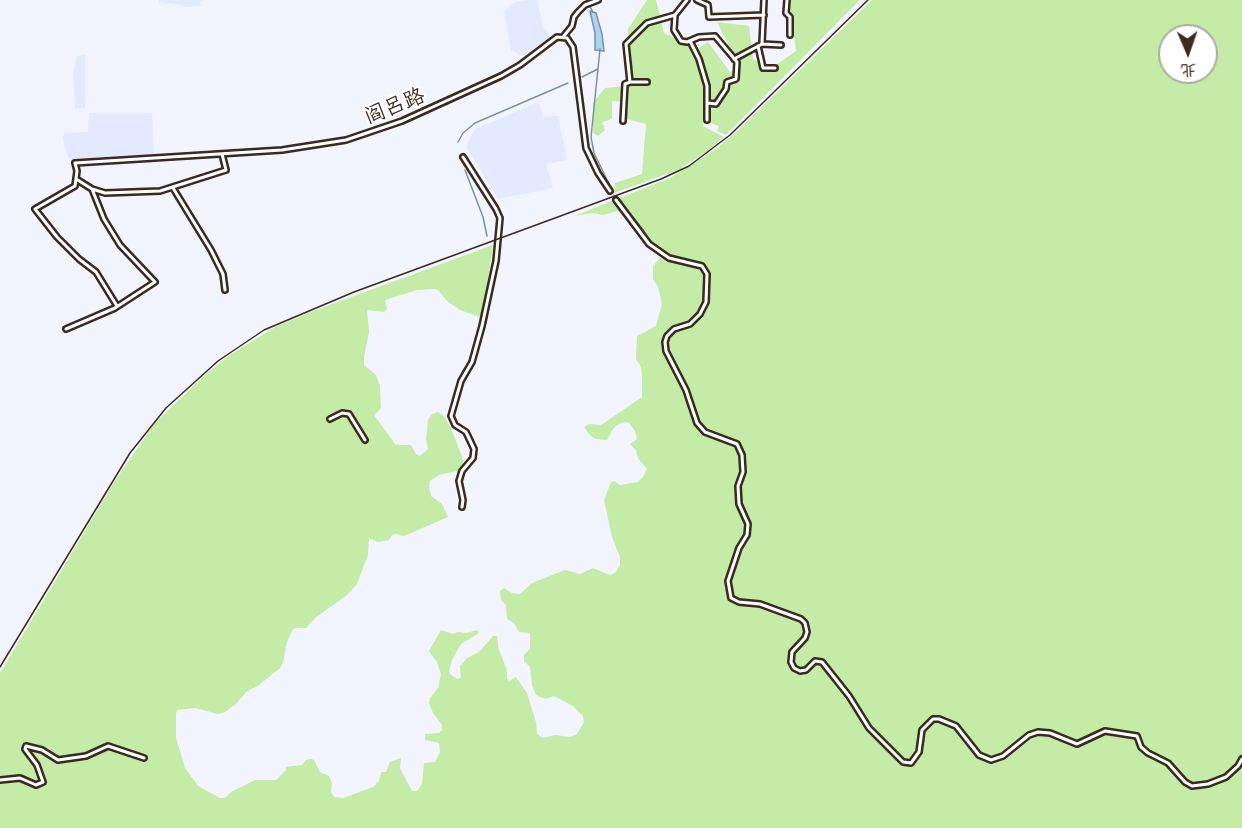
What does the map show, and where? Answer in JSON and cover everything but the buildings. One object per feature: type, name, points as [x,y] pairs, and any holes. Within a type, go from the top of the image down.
[{"type":"street","points":[[598,0],[585,5],[578,12],[572,26],[563,37],[569,40],[573,47],[586,148],[598,174],[610,191]]},
{"type":"street","points":[[630,82],[626,44],[646,22],[675,15],[687,0]]},
{"type":"street","points":[[697,0],[708,5],[709,17],[764,15]]},
{"type":"street","points":[[764,0],[760,45],[763,68],[775,68]]},
{"type":"street","points":[[787,0],[786,13],[790,17],[790,35]]},
{"type":"street","points":[[675,15],[675,30],[681,41],[715,36],[737,62],[736,79],[727,82],[726,89],[716,104],[708,103]]},
{"type":"street","name":"阎吕路","points":[[76,178],[75,164],[294,149],[363,135],[442,104],[500,77],[520,65],[551,39],[563,37]]},
{"type":"street","points":[[689,41],[699,58],[707,86],[706,120]]},
{"type":"street","points":[[734,59],[760,45],[781,45]]},
{"type":"street","points":[[623,121],[625,84],[647,82]]},
{"type":"street","points":[[117,306],[96,272],[64,244],[35,209],[75,186],[76,178],[92,189],[105,193],[121,194],[173,188],[226,170],[222,154]]},
{"type":"street","points":[[462,507],[459,481],[462,471],[474,458],[474,449],[466,432],[455,425],[451,416],[461,381],[472,362],[482,326],[496,261],[500,218],[463,157]]},
{"type":"street","points":[[173,188],[211,250],[222,274],[225,290]]},
{"type":"street","points":[[66,329],[117,306],[155,282],[120,245],[104,219],[92,189]]},
{"type":"street","points":[[616,200],[649,244],[669,258],[702,266],[707,274],[706,302],[700,314],[690,324],[674,329],[667,336],[666,351],[686,390],[698,423],[705,432],[737,444],[742,455],[742,472],[738,486],[739,504],[748,524],[747,535],[739,548],[728,581],[731,598],[739,602],[760,604],[801,619],[807,632],[805,638],[792,652],[791,662],[794,668],[800,671],[806,670],[814,661],[822,662],[849,696],[869,728],[903,762],[911,763],[919,752],[922,730],[933,719],[956,726],[979,755],[991,760],[1003,756],[1038,732],[1050,733],[1077,744],[1105,731],[1137,736],[1141,747],[1168,763],[1185,782],[1192,786],[1208,784],[1226,777],[1242,759]]},
{"type":"street","points":[[330,419],[342,413],[349,414],[365,440]]},
{"type":"street","points":[[0,780],[20,778],[36,785],[43,782],[37,765],[25,749],[26,746],[42,750],[58,760],[86,756],[108,746],[144,758]]},
{"type":"shaded area","points":[[159,0],[204,0],[200,1],[201,6],[184,7],[159,2]]},
{"type":"shaded area","points":[[537,0],[543,27],[548,32],[549,39],[522,56],[511,50],[504,11],[515,2]]},
{"type":"shaded area","points":[[85,55],[85,108],[75,109],[73,72],[77,56]]},
{"type":"shaded area","points":[[539,102],[543,117],[558,116],[567,160],[546,164],[553,188],[498,199],[466,146],[475,129]]},
{"type":"shaded area","points":[[89,113],[152,113],[154,156],[104,160],[102,157],[95,157],[93,161],[71,160],[63,139],[64,133],[88,132]]},
{"type":"green space","points":[[647,0],[656,0],[664,33],[698,48],[708,42],[730,72],[740,68],[717,22],[749,26],[753,59],[770,69],[796,51],[791,12],[787,0],[860,0],[726,135],[717,131],[719,126],[704,121],[703,126],[724,137],[706,152],[678,170],[614,193],[615,183],[642,174],[646,124],[627,119],[626,102],[612,101],[612,119],[602,122],[605,130],[598,136],[593,133],[593,103],[605,88],[626,86],[630,83],[628,29]]},
{"type":"green space","points":[[872,0],[1242,0],[1242,828],[0,828],[0,673],[116,479],[155,423],[207,373],[230,355],[275,327],[493,245],[485,299],[489,301],[485,319],[460,310],[435,289],[417,290],[385,300],[387,309],[384,312],[367,310],[369,332],[364,365],[376,375],[380,386],[381,408],[374,415],[396,445],[411,445],[416,454],[420,456],[428,449],[426,439],[428,420],[432,414],[438,412],[444,416],[451,428],[464,466],[461,470],[439,475],[430,481],[429,486],[431,496],[442,504],[448,517],[404,536],[392,535],[389,540],[378,542],[369,538],[368,555],[357,584],[306,628],[293,629],[280,668],[246,692],[225,712],[218,714],[195,708],[177,710],[176,738],[185,768],[198,786],[220,798],[225,798],[231,792],[255,780],[276,780],[286,770],[286,767],[302,765],[306,760],[311,759],[314,760],[320,772],[329,776],[334,797],[343,798],[373,787],[379,781],[381,772],[386,772],[390,762],[401,758],[400,768],[412,791],[417,791],[422,784],[424,763],[435,762],[440,752],[439,743],[425,740],[425,734],[439,733],[442,730],[442,725],[429,703],[438,688],[441,674],[437,662],[429,651],[441,630],[453,634],[477,630],[479,633],[461,644],[452,660],[450,674],[457,679],[461,678],[460,666],[467,658],[479,652],[493,636],[497,636],[499,650],[507,670],[507,678],[509,681],[516,677],[527,693],[536,722],[537,734],[543,738],[555,735],[570,737],[577,734],[584,722],[583,716],[573,706],[554,696],[545,699],[536,695],[532,685],[530,667],[524,661],[524,655],[530,649],[530,635],[519,632],[514,623],[507,619],[506,605],[501,600],[500,591],[504,588],[512,593],[520,594],[532,583],[565,570],[580,574],[593,568],[610,575],[616,572],[620,565],[620,557],[612,537],[604,500],[611,482],[614,481],[620,485],[638,482],[647,469],[630,444],[637,439],[629,423],[624,422],[617,425],[607,440],[595,439],[584,427],[589,424],[601,425],[642,397],[641,367],[636,359],[637,336],[656,326],[662,304],[658,287],[653,279],[653,266],[662,256],[618,211],[603,215],[593,213],[574,216],[670,178],[716,149]]},
{"type":"water","points":[[590,11],[596,13],[604,51],[595,50],[595,33]]},
{"type":"waterway","points":[[586,0],[593,12]]},
{"type":"waterway","points":[[600,49],[591,137],[594,153],[612,190]]},
{"type":"waterway","points":[[582,77],[598,69]]},
{"type":"waterway","points":[[458,142],[463,133],[475,123],[568,83]]},
{"type":"waterway","points":[[465,170],[483,217],[487,236]]},
{"type":"waterway","points":[[618,199],[644,231]]},
{"type":"tunnel","points":[[610,191],[616,200]]},
{"type":"railway","points":[[0,667],[130,453],[166,408],[218,361],[264,330],[354,292],[661,179],[689,166],[730,135],[868,0]]}]
